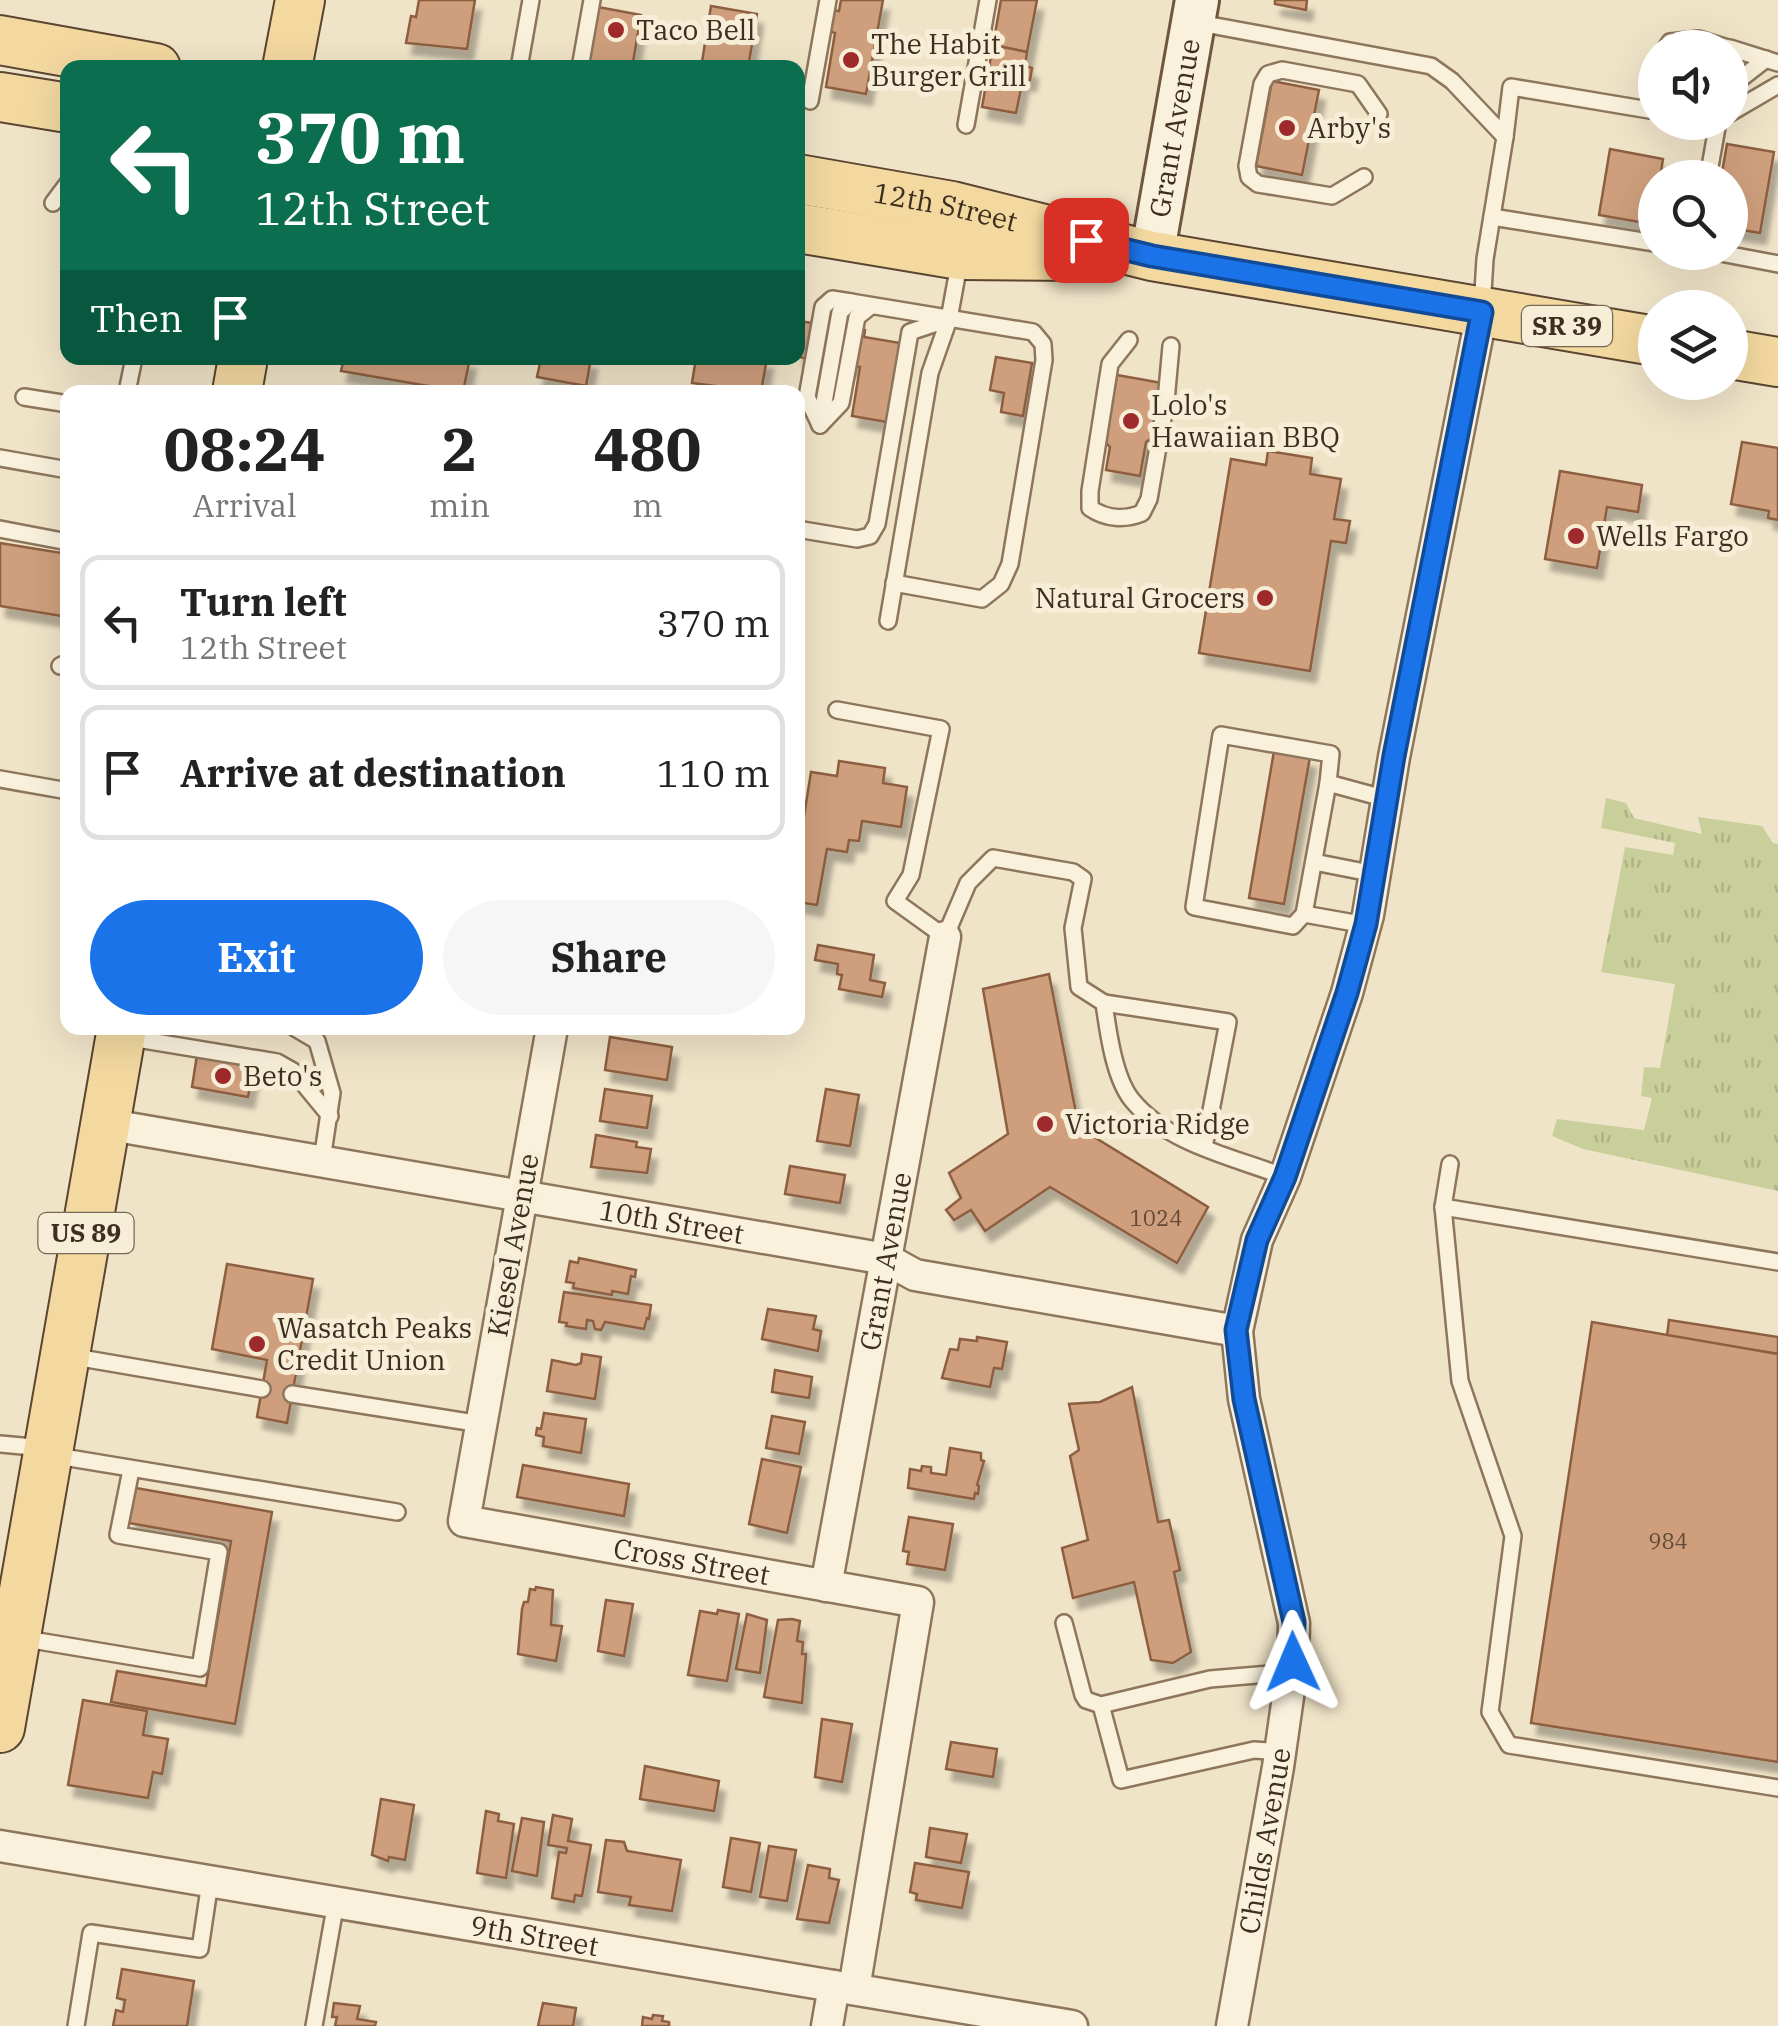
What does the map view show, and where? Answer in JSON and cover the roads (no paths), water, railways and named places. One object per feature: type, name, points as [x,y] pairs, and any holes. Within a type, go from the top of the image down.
[{"type":"main road","points":[[289,60],[300,0]]},
{"type":"main road","points":[[315,60],[326,0]]},
{"type":"main road","points":[[0,40],[111,60]]},
{"type":"main road","points":[[0,97],[60,107]]},
{"type":"main road","name":"12th Street","points":[[805,180],[952,206],[1152,256],[1638,338]]},
{"type":"main road","name":"12th Street","points":[[805,229],[960,255],[1152,256]]},
{"type":"main road","points":[[1748,357],[1778,362]]},
{"type":"main road","name":"US 89","points":[[0,1724],[16,1637],[12,1589],[48,1451],[121,1035]]},
{"type":"street","name":"Grant Avenue","points":[[1152,256],[1196,11]]},
{"type":"street","name":"Childs Avenue","points":[[1232,2026],[1280,1752],[1292,1672],[1294,1622],[1244,1399],[1236,1330],[1257,1240],[1285,1177],[1366,924],[1482,312]]},
{"type":"street","name":"Grant Avenue","points":[[826,1586],[945,938]]},
{"type":"street","name":"Kiesel Avenue","points":[[464,1522],[551,1035]]},
{"type":"street","name":"10th Street","points":[[105,1124],[886,1259],[915,1275],[1236,1330]]},
{"type":"street","name":"Cross Street","points":[[464,1522],[918,1602],[844,1988]]},
{"type":"street","name":"9th Street","points":[[0,1846],[1072,2026]]},
{"type":"street","points":[[827,2026],[844,1988]]},
{"type":"lane","points":[[521,60],[531,0]]},
{"type":"lane","points":[[581,60],[592,0]]},
{"type":"lane","points":[[810,101],[828,0]]},
{"type":"lane","points":[[966,125],[988,0]]},
{"type":"lane","points":[[1196,11],[1431,66],[1452,81],[1504,137]]},
{"type":"lane","points":[[1748,54],[1772,61]]},
{"type":"lane","points":[[1748,75],[1772,61]]},
{"type":"lane","points":[[1364,177],[1332,196],[1258,184],[1249,177],[1247,166],[1262,84],[1268,74],[1282,70],[1358,84],[1379,114]]},
{"type":"lane","points":[[1748,102],[1778,85]]},
{"type":"lane","points":[[1482,312],[1485,260],[1511,87],[1638,108]]},
{"type":"lane","points":[[53,203],[60,193]]},
{"type":"lane","points":[[1492,217],[1638,240]]},
{"type":"lane","points":[[888,621],[930,373],[950,319],[960,255]]},
{"type":"lane","points":[[1748,258],[1778,264]]},
{"type":"lane","points":[[871,306],[857,316],[842,403],[820,424],[840,312],[851,302],[1033,332],[1043,344],[1044,360],[1010,564],[1001,584],[982,599],[894,583]]},
{"type":"lane","points":[[805,530],[857,539],[870,536],[877,524],[910,332],[950,319]]},
{"type":"lane","points":[[1129,340],[1110,364],[1090,491],[1090,508],[1099,514],[1128,519],[1142,514],[1148,499],[1166,402],[1170,346]]},
{"type":"lane","points":[[24,397],[60,403]]},
{"type":"lane","points":[[0,458],[60,469]]},
{"type":"lane","points":[[0,528],[60,540]]},
{"type":"lane","points":[[837,710],[940,728],[911,876],[895,901],[945,938],[968,883],[993,858],[1074,872],[1083,880],[1073,928],[1079,986],[1104,1003],[1228,1022],[1204,1147]]},
{"type":"lane","points":[[1221,736],[1331,754],[1328,783],[1304,914],[1293,926],[1194,908],[1221,736]]},
{"type":"lane","points":[[0,779],[60,789]]},
{"type":"lane","points":[[1328,783],[1387,799]]},
{"type":"lane","points":[[1314,862],[1375,874]]},
{"type":"lane","points":[[1304,914],[1366,924]]},
{"type":"lane","points":[[1104,1003],[1110,1045],[1130,1098],[1170,1132],[1285,1177]]},
{"type":"lane","points":[[138,1035],[277,1062],[293,1071],[330,1116]]},
{"type":"lane","points":[[308,1035],[318,1040],[332,1093],[322,1160]]},
{"type":"lane","points":[[1450,1164],[1442,1207],[1460,1382],[1513,1536],[1490,1712],[1509,1744],[1778,1788]]},
{"type":"lane","points":[[1442,1207],[1778,1262]]},
{"type":"lane","points":[[65,1356],[262,1389]]},
{"type":"lane","points":[[292,1394],[481,1424]]},
{"type":"lane","points":[[0,1444],[131,1470],[397,1512]]},
{"type":"lane","points":[[16,1637],[200,1668],[219,1552],[118,1535],[131,1470]]},
{"type":"lane","points":[[1064,1623],[1083,1695],[1101,1705],[1210,1679],[1292,1672]]},
{"type":"lane","points":[[1101,1705],[1121,1780],[1254,1750],[1280,1752]]},
{"type":"lane","points":[[76,2026],[91,1933],[200,1949],[210,1882]]},
{"type":"lane","points":[[314,2026],[336,1902]]},
{"type":"place","name":"Taco Bell","points":[[616,30]]},
{"type":"place","name":"The Habit Burger Grill","points":[[851,60]]},
{"type":"place","name":"Arby's","points":[[1287,128]]},
{"type":"place","name":"Lolo's Hawaiian BBQ","points":[[1131,421]]},
{"type":"place","name":"Wells Fargo","points":[[1576,536]]},
{"type":"place","name":"Natural Grocers","points":[[1265,598]]},
{"type":"place","name":"Beto's","points":[[223,1076]]},
{"type":"place","name":"Victoria Ridge","points":[[1045,1124]]},
{"type":"place","name":"Wasatch Peaks Credit Union","points":[[257,1344]]}]
